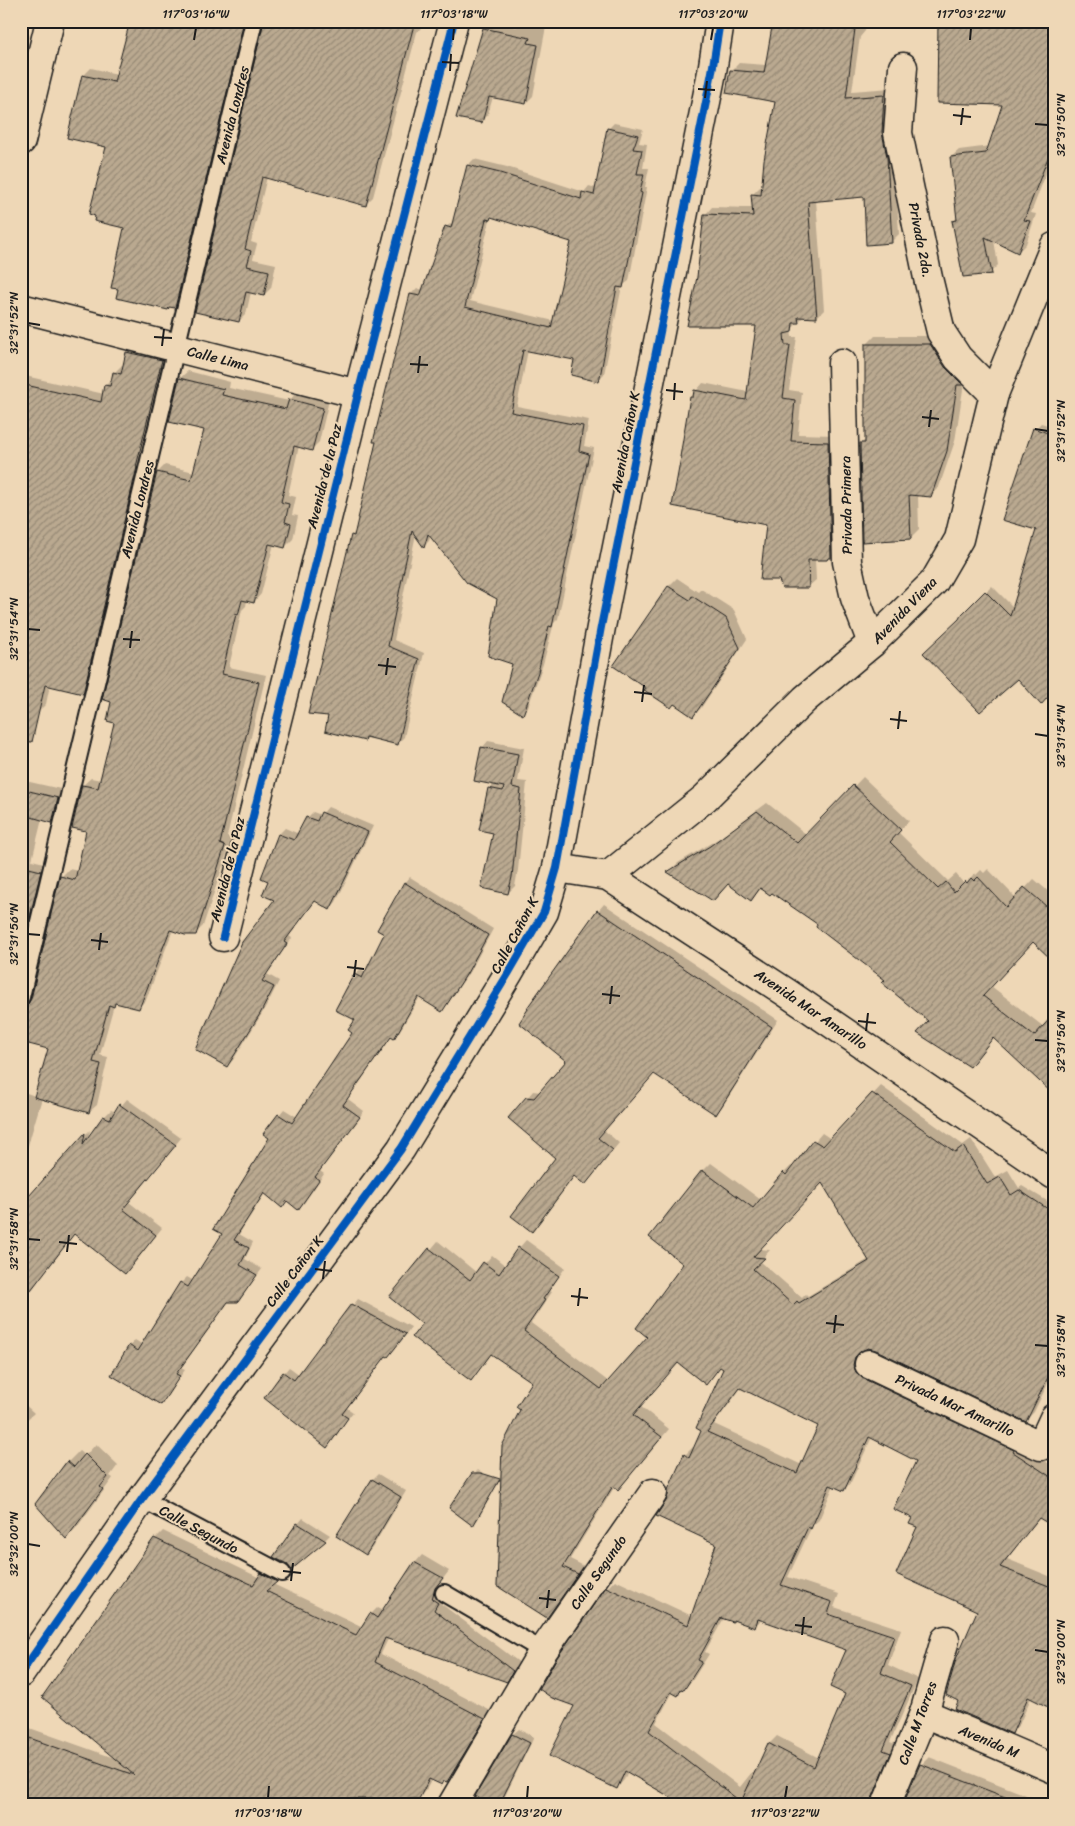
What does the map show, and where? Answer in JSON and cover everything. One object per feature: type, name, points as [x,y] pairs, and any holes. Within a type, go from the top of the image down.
[{"type":"street","points":[[21,141],[50,21]]},
{"type":"street","name":"Avenida de la Paz","points":[[223,937],[358,394],[454,21]]},
{"type":"street","name":"Avenida Cañon K","points":[[557,868],[601,628],[710,82],[720,21]]},
{"type":"street","name":"Privada 2da.","points":[[903,67],[898,133],[941,332],[958,358],[994,394]]},
{"type":"street","name":"Avenida Viena","points":[[608,876],[705,798],[805,699],[872,643],[934,582],[959,539],[994,394],[1054,247]]},
{"type":"street","name":"Calle Lima","points":[[21,308],[358,394]]},
{"type":"street","name":"Privada Primera","points":[[842,363],[847,562],[855,598],[872,643]]},
{"type":"street","name":"Avenida Mar Amarillo","points":[[557,868],[608,876],[787,993],[1054,1175]]},
{"type":"street","name":"Calle Cañon K","points":[[21,1673],[142,1498],[401,1149],[544,912],[557,868]]},
{"type":"street","name":"Privada Mar Amarillo","points":[[870,1364],[1041,1446],[1054,1418]]},
{"type":"street","name":"Calle Segundo","points":[[452,1805],[543,1651],[653,1493]]},
{"type":"street","name":"Calle M Torres","points":[[886,1805],[924,1713],[945,1640]]},
{"type":"street","name":"Avenida M","points":[[924,1713],[1054,1769]]},
{"type":"lane","name":"Avenida Londres","points":[[21,998],[254,21]]},
{"type":"lane","name":"Calle Segundo","points":[[142,1498],[282,1573]]},
{"type":"lane","points":[[444,1593],[543,1651]]},
{"type":"building","points":[[130,21],[244,21],[175,308],[169,307],[168,310],[116,298],[118,289],[111,288],[124,228],[94,221],[95,216],[89,214],[106,147],[67,138],[82,75],[114,82]]},
{"type":"building","points":[[264,21],[415,21],[366,206],[262,177],[245,249],[251,251],[247,266],[269,271],[264,296],[246,292],[239,322],[195,312]]},
{"type":"building","points":[[773,21],[856,21],[846,98],[884,95],[882,132],[887,157],[892,243],[866,245],[864,197],[808,202],[817,318],[798,317],[799,323],[793,323],[792,332],[784,334],[785,345],[790,345],[783,398],[795,400],[791,441],[828,442],[831,558],[827,560],[808,560],[809,588],[782,588],[779,580],[760,580],[766,525],[672,506],[690,397],[693,397],[694,390],[746,400],[756,326],[687,326],[697,277],[704,214],[753,216],[751,194],[761,195],[764,160],[775,102],[726,93],[730,70],[764,73]]},
{"type":"building","points":[[938,21],[1054,21],[1054,142],[1024,220],[1030,221],[1018,253],[985,237],[992,274],[963,277],[952,221],[957,220],[950,157],[986,153],[1002,105],[937,103]]},
{"type":"building","points":[[483,28],[530,38],[528,43],[538,45],[526,104],[489,97],[482,123],[456,118]]},
{"type":"building","points":[[607,128],[638,135],[633,149],[642,150],[637,174],[644,174],[640,192],[642,193],[623,288],[617,287],[599,382],[571,375],[574,360],[523,350],[511,412],[583,426],[579,451],[589,454],[552,627],[549,626],[538,672],[523,715],[502,702],[512,664],[488,656],[497,599],[467,583],[428,534],[424,548],[412,531],[388,646],[419,659],[398,745],[366,737],[365,741],[325,731],[328,716],[308,714],[351,535],[354,536],[376,442],[373,442],[410,294],[420,296],[445,226],[451,228],[467,165],[500,173],[581,199],[582,192],[594,195]],"holes":[[[491,217],[571,242],[551,328],[465,307],[486,219],[490,220]]]},
{"type":"building","points":[[865,344],[930,344],[945,367],[963,385],[957,385],[947,451],[931,497],[909,495],[911,539],[862,542],[860,443],[865,443]]},
{"type":"building","points":[[126,352],[162,360],[83,694],[45,685],[32,742],[21,741],[21,384],[101,402],[104,385],[110,386],[113,372],[121,374]]},
{"type":"building","points":[[179,378],[224,389],[222,395],[286,409],[289,399],[323,408],[312,451],[294,446],[281,502],[289,504],[285,522],[291,524],[285,548],[269,544],[254,603],[242,600],[238,615],[236,614],[222,674],[259,682],[220,844],[225,846],[196,935],[185,935],[170,930],[139,1009],[115,1003],[114,1007],[109,1005],[93,1062],[101,1064],[89,1113],[34,1097],[48,1049],[21,1042],[21,1007],[28,1004],[31,999],[60,876],[75,880],[86,831],[72,828],[82,785],[98,788],[114,723],[107,721],[111,702],[102,699],[157,472],[191,480],[204,430],[169,422]]},
{"type":"building","points":[[1033,428],[1054,435],[1054,690],[1041,705],[1018,679],[980,712],[923,653],[985,591],[1010,616],[1036,530],[1002,520]]},
{"type":"building","points":[[668,586],[690,600],[692,596],[726,618],[740,648],[693,717],[674,704],[671,708],[644,690],[646,688],[613,666]]},
{"type":"building","points":[[481,747],[518,754],[512,787],[521,789],[512,877],[508,894],[481,888],[493,833],[479,830],[488,788],[503,791],[504,787],[474,781]]},
{"type":"building","points":[[853,785],[901,830],[890,842],[938,889],[946,882],[954,892],[965,881],[967,883],[971,878],[974,881],[978,877],[1006,907],[1024,887],[1054,913],[1054,962],[1033,942],[983,996],[1034,1036],[1054,1014],[1054,1095],[993,1038],[970,1067],[917,1033],[928,1021],[882,983],[885,980],[816,927],[817,924],[772,893],[770,895],[760,888],[751,901],[728,884],[713,901],[667,872],[710,846],[757,811],[797,843]]},
{"type":"building","points":[[21,789],[58,798],[52,823],[21,814]]},
{"type":"building","points":[[321,812],[368,832],[330,910],[315,901],[284,942],[287,944],[262,981],[274,987],[260,1014],[227,1067],[195,1049],[242,942],[274,900],[262,895],[268,881],[261,878],[278,834],[294,840],[306,817],[317,821]]},
{"type":"building","points":[[21,866],[41,871],[21,953]]},
{"type":"building","points":[[404,882],[488,935],[466,975],[442,1012],[418,997],[394,1039],[391,1037],[343,1105],[360,1117],[315,1177],[319,1180],[298,1210],[287,1201],[282,1208],[264,1193],[234,1240],[249,1248],[240,1265],[257,1275],[238,1302],[228,1302],[176,1374],[180,1376],[161,1405],[111,1375],[129,1345],[137,1351],[180,1282],[188,1287],[222,1234],[213,1229],[269,1138],[263,1134],[278,1114],[292,1123],[352,1033],[348,1030],[355,1020],[335,1010],[354,974],[362,978],[384,934],[377,930]]},
{"type":"building","points":[[597,910],[772,1027],[716,1115],[654,1074],[598,1138],[613,1150],[585,1185],[574,1176],[532,1232],[511,1216],[555,1158],[508,1118],[526,1097],[534,1098],[566,1061],[519,1023],[527,1008]]},
{"type":"building","points":[[872,1093],[955,1152],[963,1146],[987,1184],[1000,1177],[1011,1195],[1019,1190],[1054,1213],[1054,1365],[1026,1422],[876,1350],[868,1348],[861,1351],[855,1357],[853,1365],[856,1372],[862,1378],[1014,1450],[1013,1452],[1054,1479],[1054,1527],[1039,1518],[1000,1567],[1054,1588],[1054,1710],[1028,1697],[1012,1734],[955,1709],[958,1701],[946,1695],[956,1659],[977,1611],[896,1574],[917,1527],[909,1524],[912,1518],[893,1509],[916,1461],[869,1437],[844,1491],[830,1485],[811,1529],[808,1527],[781,1585],[832,1602],[828,1614],[894,1636],[881,1673],[911,1686],[883,1750],[891,1753],[871,1805],[684,1805],[625,1771],[617,1789],[549,1756],[574,1706],[552,1698],[539,1689],[556,1659],[606,1587],[688,1625],[716,1544],[656,1516],[666,1501],[668,1490],[684,1454],[689,1458],[701,1431],[696,1428],[723,1369],[720,1367],[706,1385],[678,1363],[633,1415],[662,1437],[618,1490],[613,1486],[563,1567],[578,1574],[547,1618],[497,1586],[502,1446],[520,1410],[516,1407],[532,1382],[491,1354],[471,1381],[412,1337],[422,1324],[389,1297],[429,1248],[470,1280],[483,1262],[499,1274],[518,1247],[559,1276],[524,1331],[601,1389],[647,1337],[636,1328],[683,1264],[649,1237],[702,1170],[753,1208],[783,1172],[786,1175],[813,1140],[823,1146]],"holes":[[[822,1183],[869,1261],[793,1305],[753,1269],[765,1258],[753,1257]],[[740,1388],[818,1426],[797,1473],[707,1432]],[[721,1618],[755,1628],[758,1619],[846,1650],[830,1687],[845,1694],[814,1767],[768,1743],[741,1802],[649,1731],[671,1692],[678,1696],[681,1689],[684,1690],[702,1662],[698,1660]]]},
{"type":"building","points":[[119,1104],[176,1145],[123,1209],[156,1235],[125,1274],[74,1234],[21,1303],[21,1205],[85,1133],[83,1144],[103,1116],[110,1119]]},
{"type":"building","points":[[351,1304],[406,1334],[388,1357],[386,1356],[342,1414],[348,1418],[327,1448],[264,1398],[283,1372],[294,1380]]},
{"type":"building","points":[[85,1454],[108,1477],[100,1487],[103,1489],[66,1539],[35,1504],[67,1461],[74,1467]]},
{"type":"building","points":[[472,1473],[481,1473],[500,1479],[473,1526],[449,1508]]},
{"type":"building","points":[[372,1479],[401,1497],[366,1555],[336,1536]]},
{"type":"building","points":[[297,1523],[326,1541],[291,1570],[287,1564],[273,1557]]},
{"type":"building","points":[[154,1538],[253,1585],[261,1573],[277,1582],[266,1591],[356,1635],[370,1613],[377,1618],[414,1562],[443,1578],[435,1588],[432,1599],[438,1603],[434,1610],[513,1671],[507,1682],[385,1638],[375,1662],[485,1719],[447,1782],[444,1781],[442,1785],[429,1779],[419,1799],[295,1799],[202,1803],[21,1803],[21,1735],[134,1775],[42,1697]]},
{"type":"building","points":[[512,1734],[530,1743],[499,1805],[492,1805],[475,1796]]},
{"type":"building","points":[[920,1764],[1018,1802],[1018,1805],[903,1805]]},
{"type":"cycle path","points":[[223,937],[358,394],[454,21]]},
{"type":"cycle path","points":[[21,1673],[142,1499],[401,1149],[544,912],[557,868],[601,627],[712,72],[720,21]]}]
